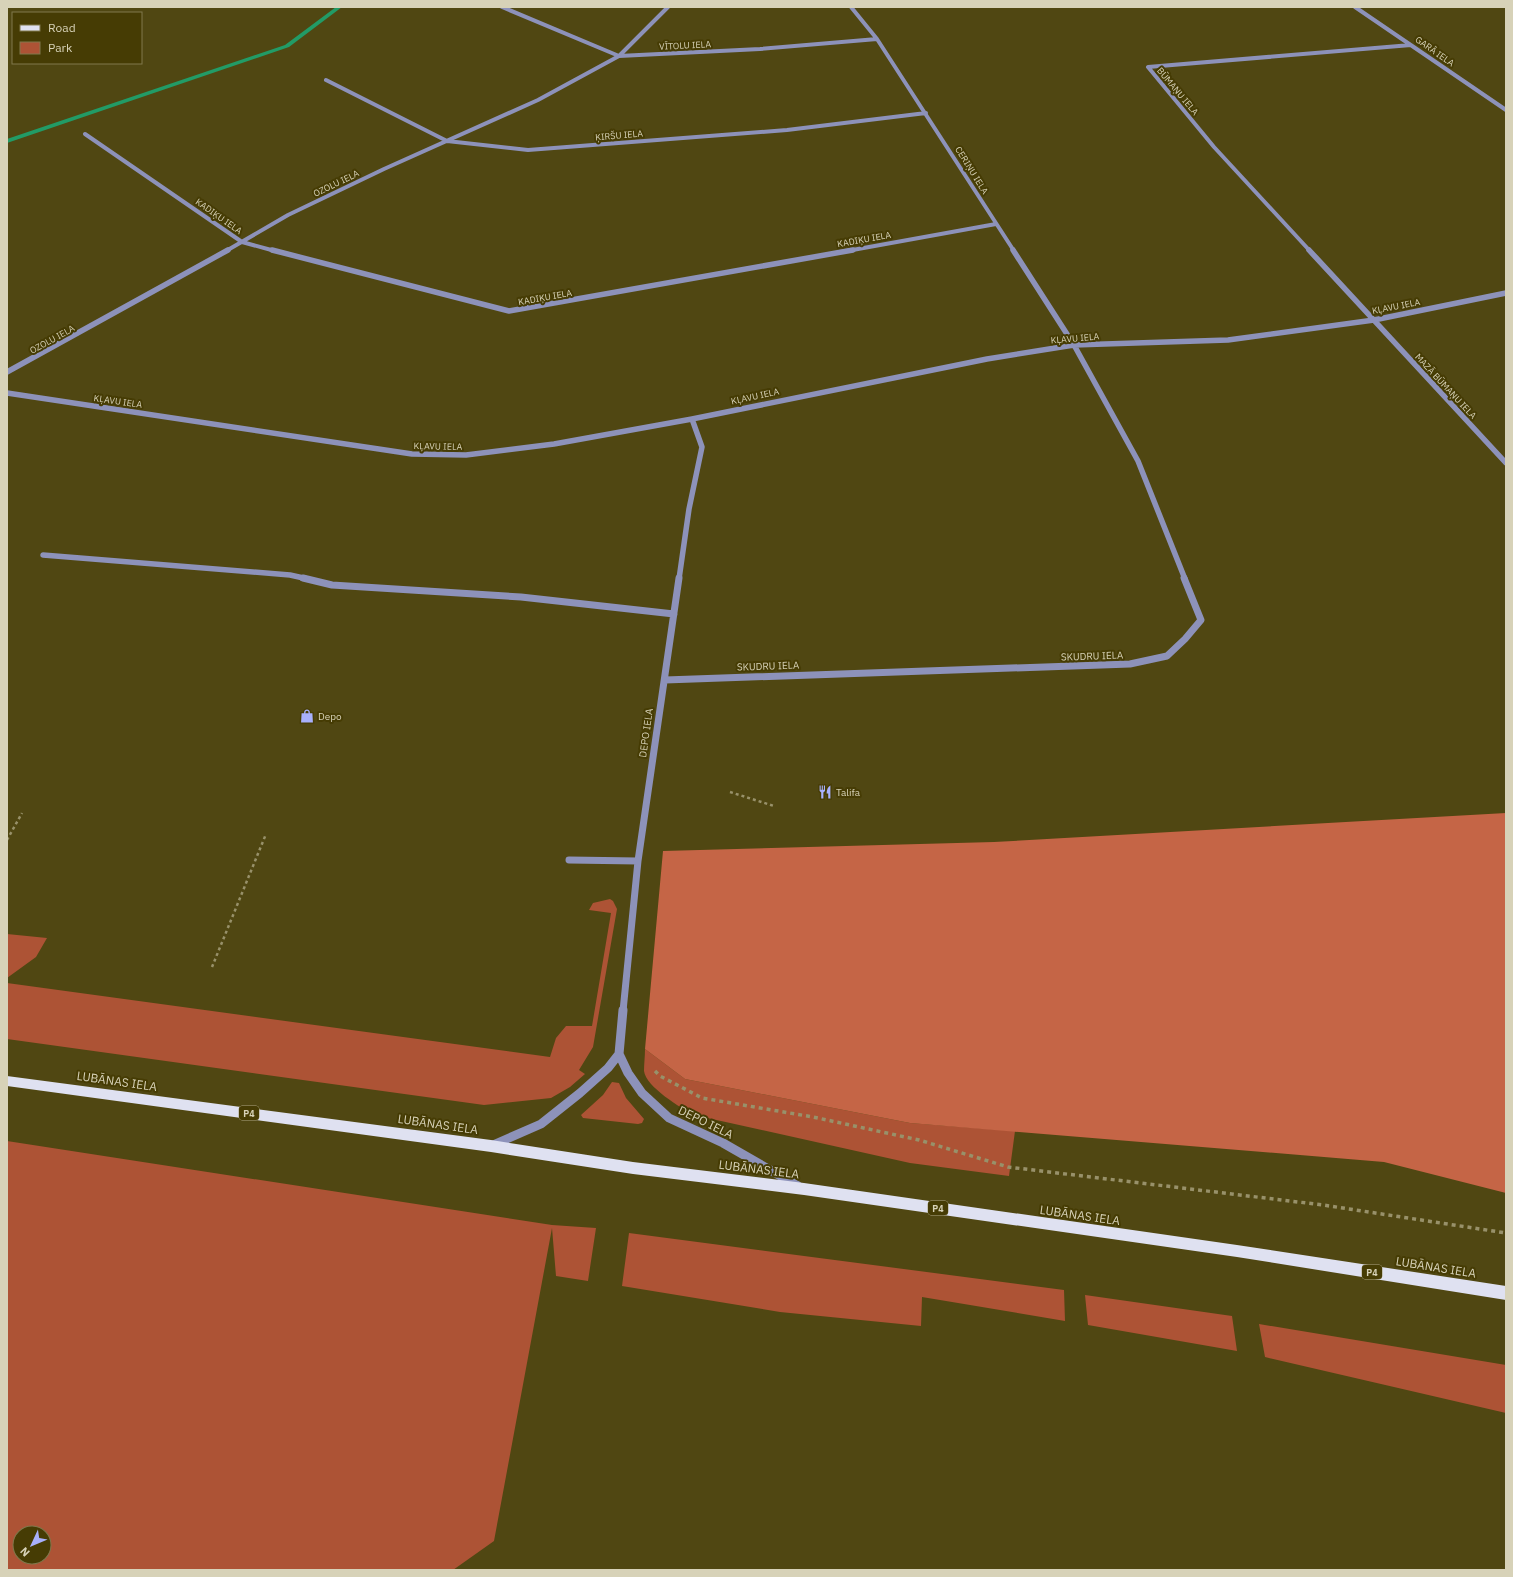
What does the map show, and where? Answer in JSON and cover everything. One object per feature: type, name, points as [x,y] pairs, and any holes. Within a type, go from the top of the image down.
[{"type":"main road","name":"LUBĀNAS IELA","points":[[7,1080],[491,1146],[633,1168],[804,1189],[1237,1251],[1506,1293]]},
{"type":"street","name":"VĪTOLU IELA","points":[[502,7],[619,56],[760,49],[877,39]]},
{"type":"street","name":"OZOLU IELA","points":[[7,372],[288,215],[384,169],[538,100],[619,56],[668,7]]},
{"type":"street","name":"CERIŅU IELA","points":[[850,7],[877,39],[1074,345]]},
{"type":"street","name":"GARĀ IELA","points":[[1355,7],[1506,110]]},
{"type":"street","name":"BŪMAŅU IELA","points":[[1374,320],[1214,147],[1148,67],[1411,45]]},
{"type":"street","name":"ĶIRŠU IELA","points":[[326,80],[447,141],[528,150],[787,130],[926,113]]},
{"type":"street","name":"KADIĶU IELA","points":[[85,134],[242,242],[509,311],[996,224]]},
{"type":"street","name":"KĻAVU IELA","points":[[7,393],[412,454],[466,455],[554,444],[692,419],[987,359],[1074,345],[1228,340],[1374,320],[1506,293]]},
{"type":"street","name":"MAZĀ BŪMAŅU IELA","points":[[1374,320],[1506,462]]},
{"type":"street","name":"SKUDRU IELA","points":[[665,680],[1130,664],[1167,656],[1185,639],[1201,620],[1138,461],[1074,345]]},
{"type":"street","name":"DEPO IELA","points":[[692,419],[702,447],[689,510],[638,861],[619,1054],[628,1073],[642,1093],[670,1118],[723,1143],[804,1189]]},
{"type":"street","points":[[43,555],[290,575],[332,585],[521,597],[674,614]]},
{"type":"street","points":[[569,860],[638,861]]},
{"type":"street","points":[[491,1146],[541,1124],[580,1093],[608,1068],[619,1054]]},
{"type":"path","points":[[730,792],[774,806]]},
{"type":"path","points":[[7,840],[22,813]]},
{"type":"path","points":[[212,967],[266,834]]},
{"type":"path","points":[[619,1054],[644,1061],[660,1076],[702,1098],[813,1117],[919,1140],[1008,1167],[1323,1205],[1506,1233]]},
{"type":"green space","points":[[610,899],[613,901],[617,909],[593,1047],[579,1070],[585,1074],[570,1087],[551,1098],[484,1105],[7,1039],[7,983],[550,1057],[556,1038],[566,1026],[592,1026],[611,913],[589,910],[593,903]]},
{"type":"green space","points":[[7,934],[47,938],[36,957],[7,978]]},
{"type":"green space","points":[[645,1049],[685,1079],[910,1123],[1015,1131],[1009,1176],[910,1163],[694,1115],[665,1096],[651,1084],[644,1071]]},
{"type":"green space","points":[[612,1082],[619,1083],[626,1098],[644,1119],[642,1123],[638,1124],[583,1118],[581,1115],[603,1095]]},
{"type":"green space","points":[[7,1141],[552,1225],[596,1228],[588,1281],[556,1276],[552,1228],[494,1541],[453,1570],[7,1570]]},
{"type":"green space","points":[[629,1233],[1064,1290],[1065,1321],[922,1297],[921,1326],[780,1312],[622,1286]]},
{"type":"green space","points":[[1085,1295],[1232,1316],[1237,1351],[1088,1325]]},
{"type":"green space","points":[[1259,1324],[1506,1365],[1506,1413],[1265,1357]]},
{"type":"shaded area","points":[[1506,813],[1506,1193],[1384,1162],[910,1123],[685,1079],[645,1049],[663,851],[994,842]]},
{"type":"waterway","points":[[7,141],[287,46],[339,7]]},
{"type":"place","name":"Depo","points":[[307,716]]},
{"type":"place","name":"Talifa","points":[[825,792]]}]
